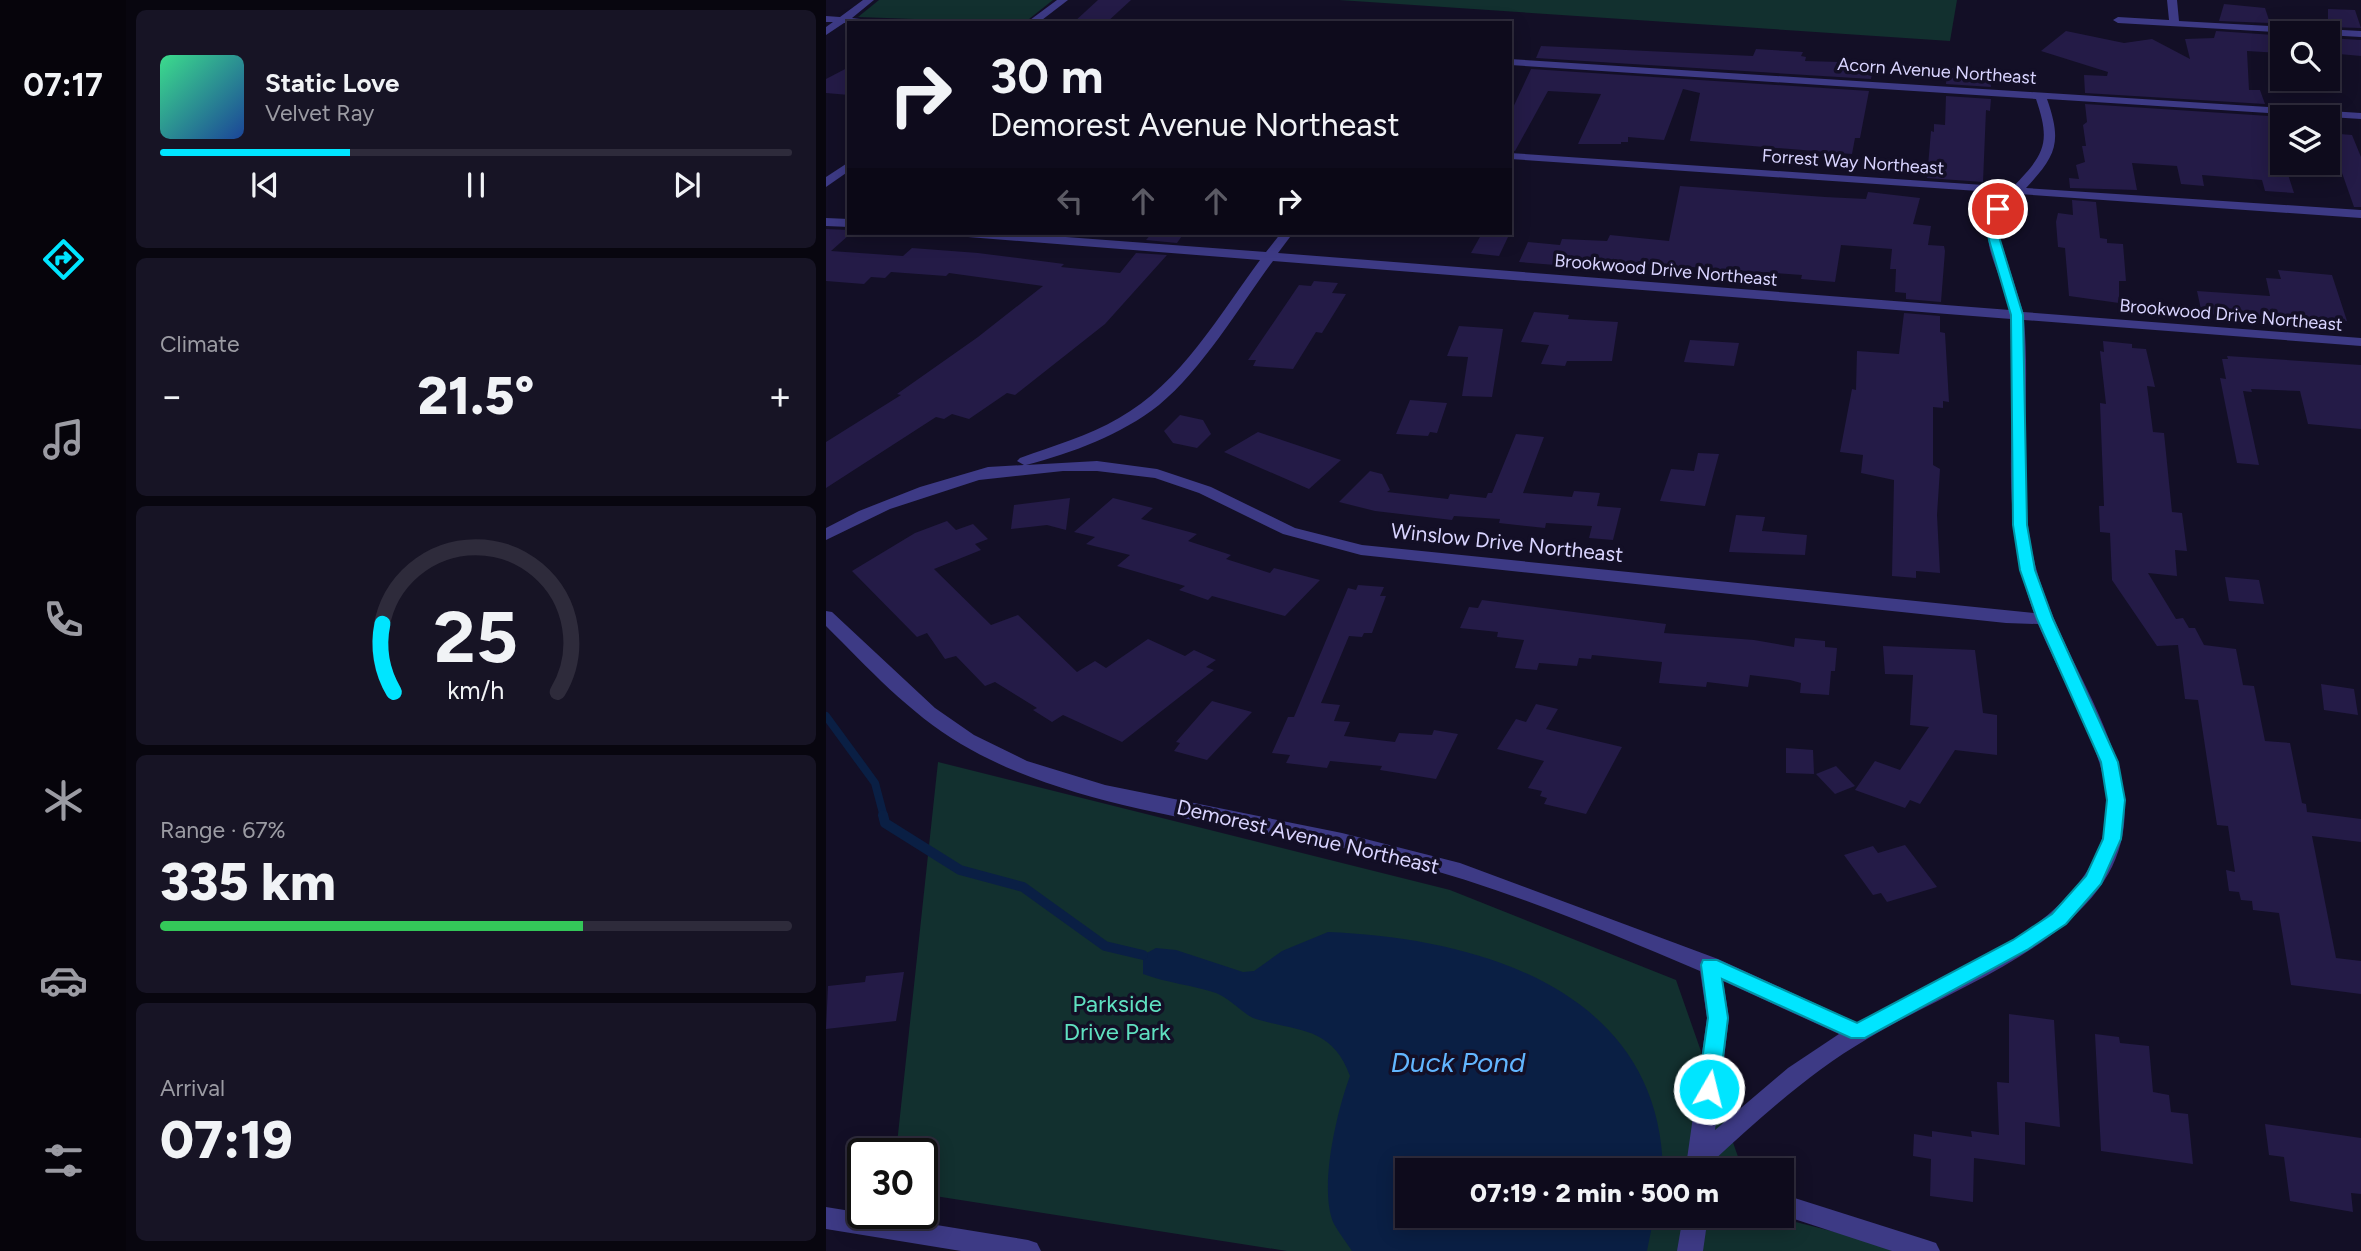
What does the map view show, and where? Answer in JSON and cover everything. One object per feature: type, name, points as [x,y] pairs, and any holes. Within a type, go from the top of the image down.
[{"type":"street","points":[[826,32],[869,0]]},
{"type":"street","points":[[1034,21],[1063,0]]},
{"type":"street","points":[[2172,0],[2174,23]]},
{"type":"street","points":[[826,19],[859,21]]},
{"type":"street","points":[[2118,20],[2361,34]]},
{"type":"street","name":"Acorn Avenue Northeast","points":[[1512,62],[2361,116]]},
{"type":"street","points":[[1707,1158],[1773,1091],[1858,1033],[2020,945],[2059,919],[2094,879],[2112,839],[2116,800],[2109,762],[2045,619],[2028,570],[2020,525],[2017,315],[1992,228],[1998,209],[2038,168],[2053,143],[2052,128],[2040,95]]},
{"type":"street","name":"Forrest Way Northeast","points":[[1512,156],[2361,214]]},
{"type":"street","points":[[826,183],[847,167]]},
{"type":"street","points":[[826,222],[847,223]]},
{"type":"street","name":"Brookwood Drive Northeast","points":[[993,235],[2361,342]]},
{"type":"street","points":[[826,535],[858,517],[911,495],[1084,441],[1125,421],[1154,401],[1182,374],[1286,235]]},
{"type":"street","name":"Winslow Drive Northeast","points":[[979,475],[1063,466],[1130,469],[1185,482],[1289,531],[1361,550],[2006,618],[2045,619]]},
{"type":"street","name":"Demorest Avenue Northeast","points":[[826,616],[908,695],[964,737],[997,756],[1059,779],[1121,797],[1335,838],[1432,863],[1539,899],[1710,965],[1858,1033]]},
{"type":"street","points":[[1701,1158],[1718,1018],[1710,965]]},
{"type":"street","points":[[1794,1209],[1927,1251]]},
{"type":"street","points":[[826,1218],[1028,1251]]},
{"type":"street","points":[[1690,1251],[1694,1228]]},
{"type":"green space","points":[[879,0],[1053,0],[1027,21],[858,17]]},
{"type":"green space","points":[[1339,0],[1957,0],[1950,41]]},
{"type":"green space","name":"Parkside Drive Park","points":[[938,762],[1450,890],[1676,980],[1738,1158],[1395,1158],[1395,1228],[1794,1228],[1794,1222],[1910,1251],[1287,1251],[938,1196],[938,1138],[898,1138]]},
{"type":"water","name":"Duck Pond","points":[[1328,932],[1444,946],[1500,963],[1551,986],[1596,1017],[1631,1058],[1654,1109],[1661,1158],[1395,1158],[1395,1228],[1652,1228],[1647,1251],[1352,1251],[1334,1224],[1328,1191],[1335,1129],[1350,1076],[1334,1048],[1312,1034],[1251,1017],[1216,993],[1143,974],[1143,955],[1156,948],[1176,950],[1243,972],[1254,971],[1282,951]]},
{"type":"building","points":[[1098,0],[1131,0],[1108,21],[1075,21]]},
{"type":"building","points":[[2224,4],[2265,8],[2270,23],[2219,21]]},
{"type":"building","points":[[2328,9],[2355,10],[2361,28],[2340,27],[2340,21],[2328,21]]},
{"type":"building","points":[[2066,31],[2124,43],[2152,39],[2190,59],[2185,39],[2214,38],[2216,31],[2270,35],[2270,52],[2247,51],[2249,90],[2260,90],[2265,104],[2085,93],[2084,75],[2107,76],[2108,72],[2041,51]]},
{"type":"building","points":[[2340,39],[2361,40],[2361,56],[2340,54]]},
{"type":"building","points":[[1541,46],[1753,56],[1756,49],[1803,52],[1801,56],[1806,57],[1805,61],[1874,63],[1871,79],[1536,58]]},
{"type":"building","points":[[847,68],[847,95],[826,93],[826,79]]},
{"type":"building","points":[[1947,68],[1990,70],[1991,87],[1946,84]]},
{"type":"building","points":[[1531,69],[1869,91],[1860,138],[1855,138],[1852,154],[1690,141],[1700,93],[1683,89],[1664,140],[1628,137],[1628,142],[1621,144],[1578,144],[1601,94],[1548,91],[1515,151],[1512,150],[1512,110]]},
{"type":"building","points":[[1946,96],[1991,99],[1990,111],[1986,110],[1983,182],[1927,178],[1931,131],[1934,132],[1934,124],[1945,125]]},
{"type":"building","points":[[2085,104],[2269,116],[2270,175],[2288,175],[2294,193],[2265,191],[2262,180],[2202,175],[2204,186],[2181,184],[2177,166],[2132,163],[2137,190],[2070,188],[2069,178],[2079,179],[2076,165],[2085,162],[2082,146],[2086,146],[2083,125],[2087,122]]},
{"type":"building","points":[[2340,134],[2352,135],[2361,157],[2361,207],[2354,207],[2340,167]]},
{"type":"building","points":[[1680,186],[1825,197],[1866,199],[1868,192],[1920,198],[1913,224],[1931,226],[1928,245],[1944,246],[1941,302],[1906,299],[1906,293],[1895,292],[1896,269],[1890,269],[1892,249],[1841,245],[1835,282],[1801,279],[1802,275],[1665,265],[1582,260],[1580,265],[1568,266],[1519,262],[1528,242],[1560,245],[1562,239],[1607,241],[1610,235],[1669,241]]},
{"type":"building","points":[[2072,200],[2096,202],[2100,238],[2107,239],[2107,243],[2123,244],[2126,281],[2119,281],[2119,303],[2069,296],[2065,248],[2058,247],[2056,222],[2058,213],[2073,215]]},
{"type":"building","points":[[826,229],[847,230],[849,235],[831,251],[903,256],[912,248],[978,253],[1064,264],[1061,267],[1120,273],[1136,253],[1167,255],[1105,324],[1015,395],[1007,393],[969,419],[952,414],[944,419],[936,417],[826,488],[826,442],[901,395],[897,394],[978,337],[1043,286],[949,273],[946,276],[891,272],[885,278],[871,277],[864,284],[826,281]]},
{"type":"building","points":[[1150,235],[1183,235],[1177,243],[1146,240]]},
{"type":"building","points":[[1481,235],[1508,237],[1499,256],[1471,253]]},
{"type":"building","points":[[2278,270],[2332,275],[2347,321],[2202,314],[2197,291],[2270,296],[2266,278],[2281,279]]},
{"type":"building","points":[[1314,281],[1338,283],[1332,293],[1346,294],[1322,333],[1316,332],[1293,369],[1253,366],[1256,360],[1248,360],[1299,285],[1311,286]]},
{"type":"building","points":[[1534,312],[1569,315],[1568,319],[1618,322],[1612,361],[1567,361],[1565,366],[1541,364],[1549,345],[1521,342]]},
{"type":"building","points":[[1904,313],[1940,316],[1940,332],[1945,333],[1949,402],[1943,401],[1943,408],[1933,407],[1933,465],[1940,469],[1937,515],[1940,573],[1916,571],[1916,578],[1892,576],[1894,480],[1861,473],[1863,455],[1840,452],[1852,389],[1856,390],[1857,351],[1899,354]]},
{"type":"building","points":[[1459,326],[1503,329],[1492,397],[1462,396],[1468,357],[1447,356]]},
{"type":"building","points":[[1690,340],[1739,343],[1734,366],[1684,362]]},
{"type":"building","points":[[2103,341],[2132,344],[2132,348],[2146,349],[2155,387],[2147,386],[2153,432],[2164,433],[2172,512],[2182,513],[2187,551],[2175,550],[2177,576],[2148,573],[2176,619],[2183,618],[2189,628],[2195,628],[2204,645],[2236,649],[2243,685],[2254,686],[2265,741],[2290,743],[2302,803],[2306,804],[2307,812],[2361,819],[2361,842],[2312,836],[2336,958],[2361,961],[2361,994],[2291,985],[2279,913],[2253,910],[2252,901],[2241,900],[2239,892],[2229,891],[2226,870],[2235,872],[2228,826],[2217,825],[2198,700],[2185,699],[2178,645],[2157,646],[2112,580],[2110,533],[2100,532],[2099,506],[2104,506],[2100,403],[2106,404],[2100,351],[2104,352]]},
{"type":"building","points":[[2227,356],[2361,365],[2361,429],[2308,424],[2300,391],[2243,391],[2259,465],[2237,463],[2220,378],[2226,379],[2222,359],[2228,359]]},
{"type":"building","points":[[1410,400],[1447,403],[1437,433],[1430,432],[1428,436],[1396,434]]},
{"type":"building","points":[[1180,415],[1203,420],[1211,434],[1197,448],[1173,443],[1164,431]]},
{"type":"building","points":[[1258,432],[1341,460],[1309,489],[1224,452]]},
{"type":"building","points":[[1516,434],[1544,437],[1523,493],[1572,497],[1574,491],[1600,493],[1597,506],[1621,508],[1613,540],[1589,538],[1592,526],[1546,523],[1545,528],[1499,523],[1500,519],[1454,516],[1452,520],[1375,511],[1339,502],[1370,471],[1382,474],[1390,490],[1387,492],[1448,499],[1450,494],[1486,498],[1488,493],[1492,493]]},
{"type":"building","points":[[1698,453],[1719,454],[1705,506],[1660,501],[1671,469],[1694,471]]},
{"type":"building","points":[[1070,498],[1066,530],[1047,525],[1011,529],[1014,505]]},
{"type":"building","points":[[1113,498],[1153,508],[1141,519],[1197,534],[1188,541],[1231,555],[1226,559],[1270,573],[1274,568],[1320,580],[1285,616],[1212,596],[1208,600],[1179,590],[1185,586],[1117,566],[1130,555],[1086,544],[1095,537],[1074,532]]},
{"type":"building","points":[[1736,515],[1765,517],[1762,531],[1807,535],[1805,555],[1729,552]]},
{"type":"building","points":[[947,521],[956,530],[973,524],[988,539],[975,544],[981,550],[934,569],[991,625],[1018,615],[1077,672],[1095,661],[1106,668],[1148,639],[1185,656],[1194,650],[1216,660],[1206,667],[1214,670],[1122,742],[1063,715],[1052,722],[1033,710],[1037,708],[995,682],[985,686],[956,656],[945,659],[927,633],[917,637],[852,571],[915,533]]},
{"type":"building","points":[[2225,577],[2259,580],[2264,604],[2229,601]]},
{"type":"building","points":[[1358,585],[1384,587],[1380,596],[1386,596],[1372,633],[1364,633],[1362,637],[1349,636],[1321,703],[1340,705],[1334,721],[1350,722],[1344,736],[1395,742],[1399,733],[1432,735],[1434,730],[1458,734],[1436,779],[1380,770],[1382,766],[1330,761],[1327,768],[1286,763],[1290,755],[1272,753],[1288,717],[1294,717],[1348,588],[1356,590]]},
{"type":"building","points":[[1482,600],[1666,624],[1664,633],[1754,640],[1794,647],[1795,638],[1825,641],[1825,647],[1837,648],[1835,671],[1831,671],[1829,695],[1800,693],[1801,683],[1750,675],[1748,687],[1707,682],[1706,687],[1659,683],[1662,662],[1592,655],[1591,659],[1579,658],[1577,666],[1539,663],[1537,670],[1515,668],[1524,640],[1497,637],[1498,632],[1460,628],[1469,607],[1478,608]]},
{"type":"building","points":[[1883,646],[1975,650],[1983,713],[1997,715],[1997,755],[1955,750],[1920,804],[1910,800],[1905,808],[1855,790],[1875,761],[1900,770],[1929,727],[1910,725],[1913,675],[1885,674]]},
{"type":"building","points":[[2321,684],[2354,689],[2358,715],[2324,710]]},
{"type":"building","points":[[1212,701],[1252,712],[1207,760],[1174,751],[1180,743],[1176,742]]},
{"type":"building","points":[[1536,704],[1558,709],[1546,729],[1622,747],[1586,814],[1544,804],[1547,798],[1540,796],[1542,791],[1528,788],[1544,761],[1497,749],[1516,719],[1526,722]]},
{"type":"building","points":[[1786,748],[1813,750],[1814,774],[1786,773]]},
{"type":"building","points":[[1836,766],[1855,786],[1835,794],[1816,774]]},
{"type":"building","points":[[1905,845],[1937,887],[1887,902],[1881,893],[1873,895],[1844,855],[1873,846],[1878,853]]},
{"type":"building","points":[[904,972],[896,1021],[826,1029],[828,986],[865,982],[866,976]]},
{"type":"building","points":[[2009,1014],[2054,1020],[2060,1127],[2025,1122],[2025,1165],[1974,1158],[1973,1202],[1930,1196],[1931,1159],[1913,1156],[1914,1134],[1932,1137],[1932,1131],[1972,1137],[1971,1131],[1999,1135],[1997,1082],[2009,1083]]},
{"type":"building","points":[[2095,1034],[2119,1037],[2120,1043],[2149,1046],[2153,1092],[2169,1095],[2171,1112],[2188,1114],[2193,1164],[2101,1151]]},
{"type":"building","points":[[2265,1124],[2361,1138],[2361,1194],[2351,1193],[2353,1212],[2290,1201],[2284,1157],[2269,1155]]},
{"type":"waterway","points":[[826,716],[875,783],[884,817]]},
{"type":"waterway","points":[[883,815],[885,823],[960,870],[1023,887],[1105,946],[1143,955]]},
{"type":"route","points":[[1709,1089],[1718,1018],[1710,965],[1796,1002],[1858,1033],[2020,945],[2059,919],[2094,879],[2112,839],[2116,800],[2109,762],[2045,619],[2028,570],[2020,525],[2017,315],[2013,292],[1994,240],[1992,228],[1998,209]]}]
